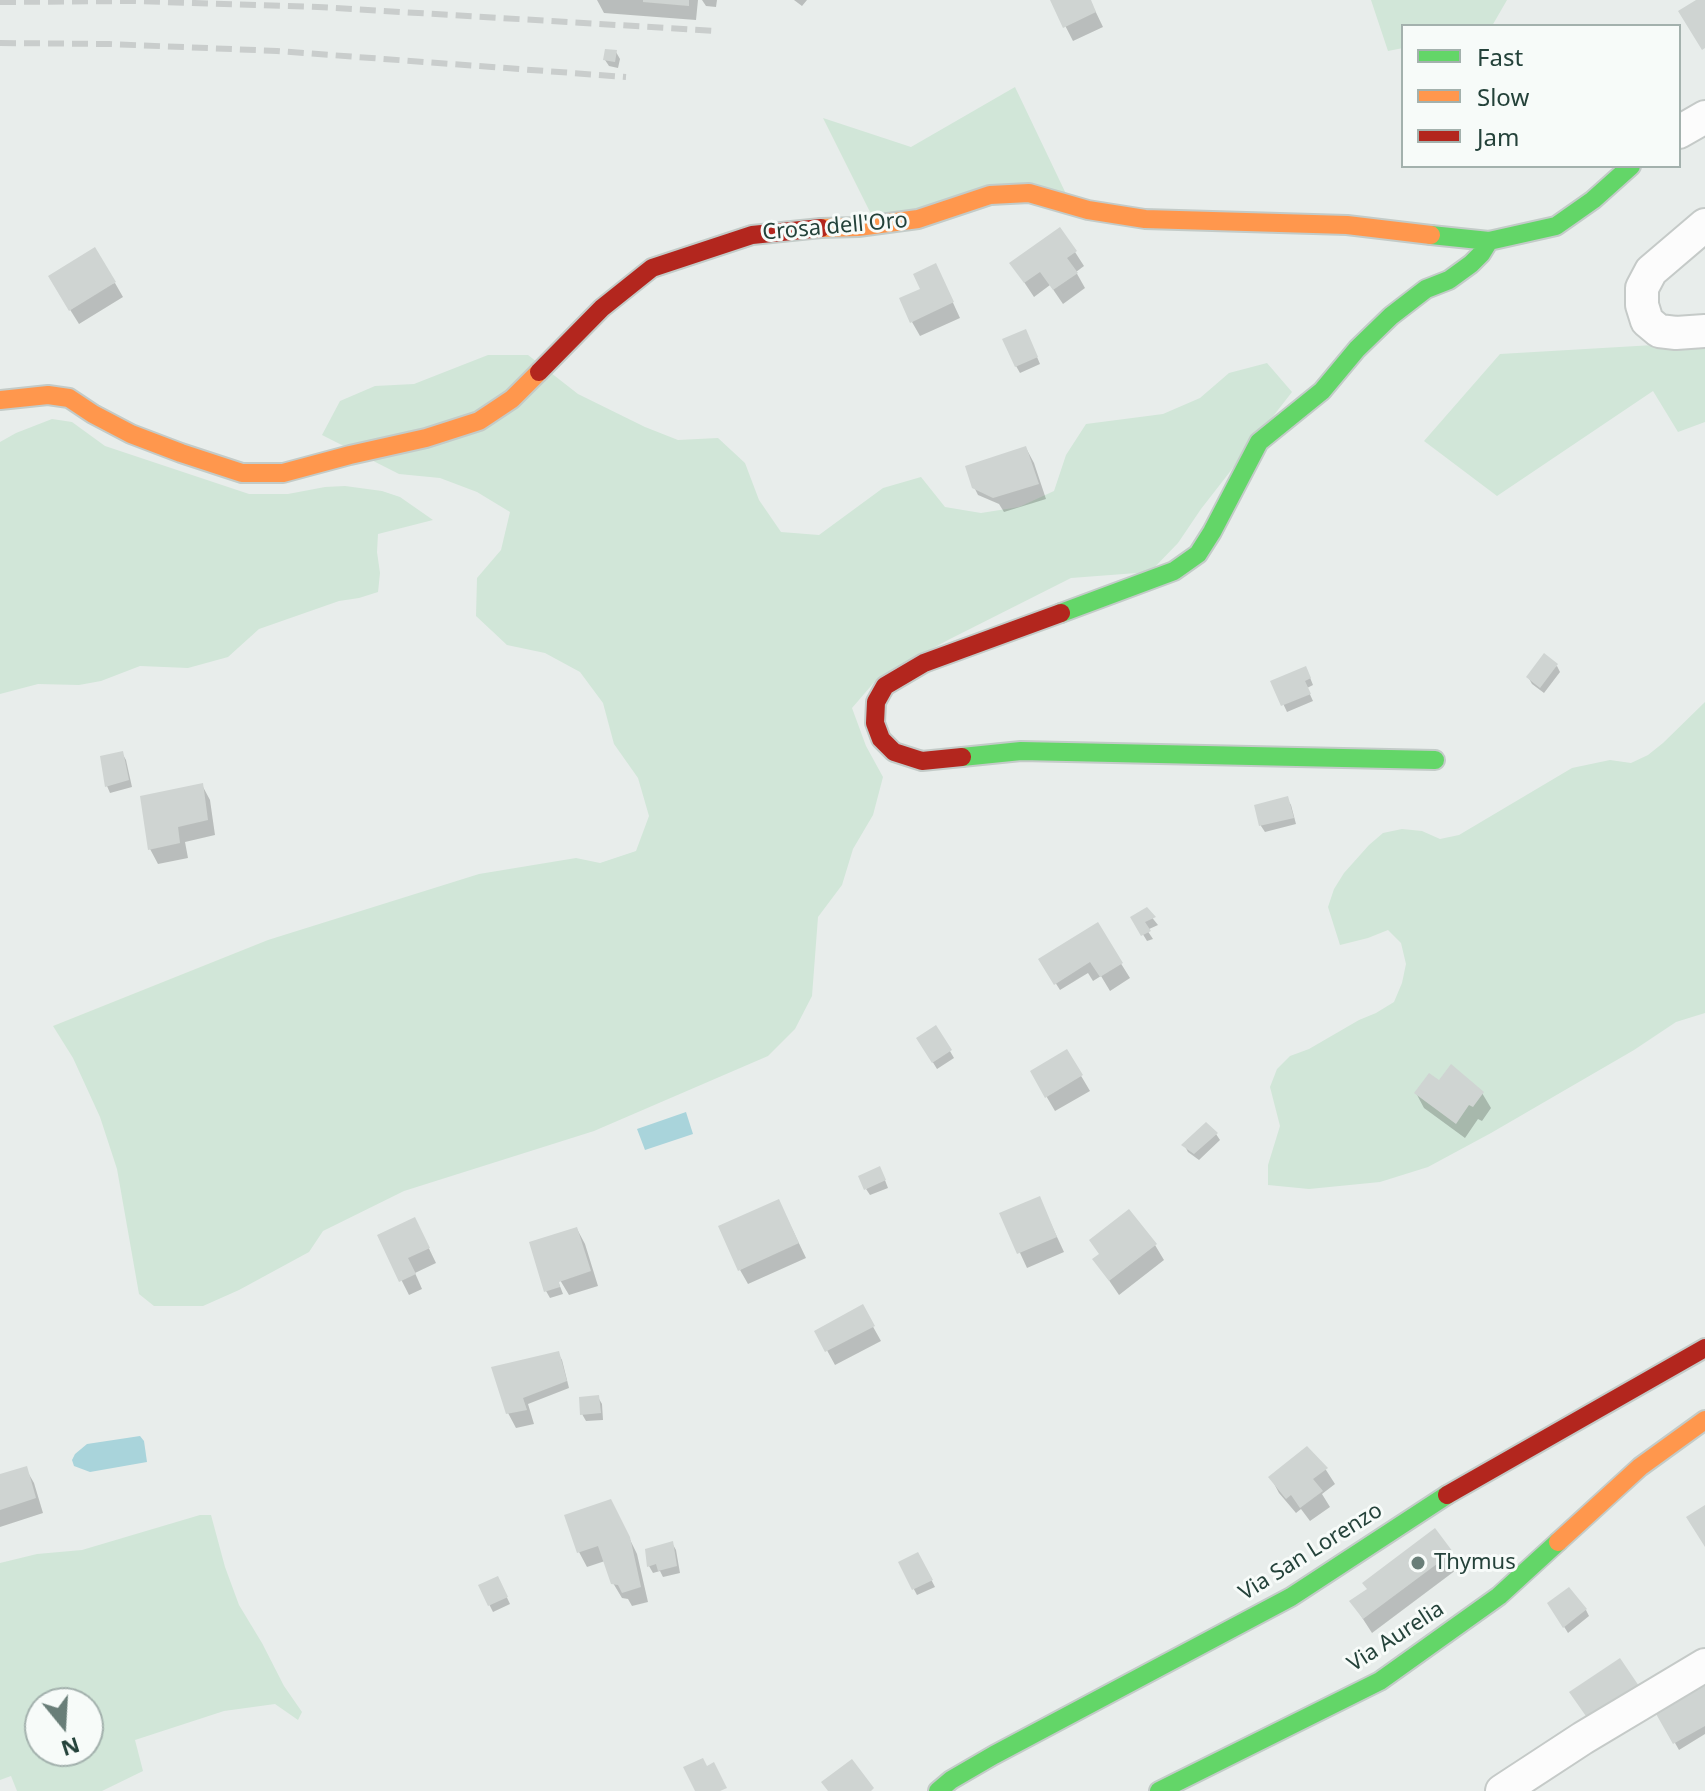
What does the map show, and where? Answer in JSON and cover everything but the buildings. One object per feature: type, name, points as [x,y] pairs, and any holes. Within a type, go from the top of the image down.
[{"type":"street","points":[[1681,131],[1705,117]]},
{"type":"street","name":"Crosa dell'Oro","points":[[0,400],[48,395],[69,398],[131,434],[181,453],[242,473],[283,473],[426,438],[479,421],[512,399],[602,308],[652,268],[752,235],[918,219],[990,195],[1029,193],[1088,210],[1145,219],[1347,225],[1489,241],[1556,226],[1593,200],[1629,168]]},
{"type":"street","points":[[1705,225],[1651,271],[1642,288],[1642,305],[1647,321],[1659,331],[1705,331]]},
{"type":"street","points":[[1435,760],[1021,751],[922,761],[894,752],[881,739],[875,723],[876,702],[885,686],[924,663],[1174,571],[1198,554],[1259,442],[1322,391],[1357,349],[1391,316],[1426,289],[1449,280],[1471,264],[1489,241]]},
{"type":"street","name":"Via San Lorenzo","points":[[938,1791],[994,1755],[1291,1597],[1442,1498],[1705,1348]]},
{"type":"street","name":"Via Aurelia","points":[[1159,1791],[1380,1681],[1499,1596],[1640,1467],[1705,1420]]},
{"type":"street","points":[[1502,1791],[1705,1665]]},
{"type":"green space","points":[[1371,0],[1507,0],[1493,24],[1401,24],[1401,48],[1388,51]]},
{"type":"green space","points":[[1015,87],[1068,198],[873,218],[823,118],[911,147]]},
{"type":"green space","points":[[1705,342],[1705,422],[1678,432],[1653,391],[1497,496],[1424,441],[1500,354]]},
{"type":"green space","points":[[488,355],[528,355],[578,394],[678,440],[718,438],[745,463],[759,500],[781,532],[819,535],[883,488],[921,477],[945,507],[981,513],[1019,507],[1054,491],[1066,455],[1086,424],[1163,414],[1200,398],[1229,373],[1267,363],[1292,392],[1178,543],[1150,572],[1071,578],[877,679],[852,708],[866,746],[883,777],[873,815],[853,849],[842,885],[818,917],[812,996],[795,1029],[768,1056],[594,1131],[404,1191],[323,1231],[309,1252],[203,1306],[154,1306],[139,1294],[117,1169],[100,1117],[73,1058],[53,1026],[268,940],[479,874],[576,858],[600,863],[636,851],[649,816],[638,778],[614,744],[603,703],[580,672],[545,653],[507,645],[476,616],[477,578],[501,550],[510,512],[477,492],[440,478],[399,474],[322,435],[340,401],[375,386],[414,384]]},
{"type":"green space","points":[[52,419],[72,422],[105,446],[249,494],[288,494],[345,486],[382,491],[400,497],[433,520],[378,534],[378,592],[339,601],[259,629],[228,657],[188,668],[140,666],[101,681],[79,685],[38,684],[0,694],[0,442]]},
{"type":"green space","points":[[1705,702],[1705,1013],[1676,1022],[1634,1050],[1428,1167],[1380,1182],[1309,1189],[1268,1185],[1268,1165],[1280,1126],[1270,1087],[1277,1069],[1290,1056],[1309,1049],[1394,1002],[1402,983],[1406,964],[1401,943],[1388,930],[1340,945],[1328,907],[1344,873],[1369,845],[1383,833],[1402,829],[1422,831],[1440,839],[1459,835],[1572,768],[1610,760],[1631,763],[1663,743]]},
{"type":"green space","points":[[200,1515],[211,1515],[239,1605],[302,1712],[298,1720],[275,1704],[224,1711],[135,1740],[143,1771],[102,1791],[17,1791],[11,1776],[0,1780],[0,1563],[37,1554],[82,1550]]},
{"type":"water","points":[[686,1112],[693,1134],[645,1150],[637,1129]]},
{"type":"water","points":[[140,1436],[144,1441],[147,1462],[90,1472],[74,1466],[72,1460],[75,1454],[87,1444]]},
{"type":"railway","points":[[0,2],[133,1],[318,7],[717,31]]},
{"type":"railway","points":[[0,43],[277,51],[626,77]]},
{"type":"traffic: fast","points":[[1431,235],[1489,241],[1556,226],[1593,200],[1629,168]]},
{"type":"traffic: fast","points":[[1061,613],[1174,571],[1198,554],[1259,442],[1322,391],[1357,349],[1391,316],[1426,289],[1449,280],[1471,264],[1489,241]]},
{"type":"traffic: fast","points":[[962,757],[1021,751],[1435,760]]},
{"type":"traffic: fast","points":[[938,1791],[994,1755],[1291,1597],[1447,1495]]},
{"type":"traffic: fast","points":[[1159,1791],[1380,1681],[1499,1596],[1558,1542]]},
{"type":"traffic: slow","points":[[821,228],[858,227],[918,219],[990,195],[1029,193],[1088,210],[1145,219],[1347,225],[1431,235]]},
{"type":"traffic: slow","points":[[0,400],[48,395],[69,398],[131,434],[181,453],[242,473],[283,473],[426,438],[479,421],[512,399],[539,372]]},
{"type":"traffic: slow","points":[[1558,1542],[1640,1467],[1705,1420]]},
{"type":"traffic: jam","points":[[539,372],[602,308],[652,268],[752,235],[821,228]]},
{"type":"traffic: jam","points":[[962,757],[922,761],[894,752],[881,739],[875,723],[876,702],[885,686],[924,663],[1061,613]]},
{"type":"traffic: jam","points":[[1447,1495],[1705,1348]]},
{"type":"place","name":"Thymus","points":[[1418,1563]]}]
